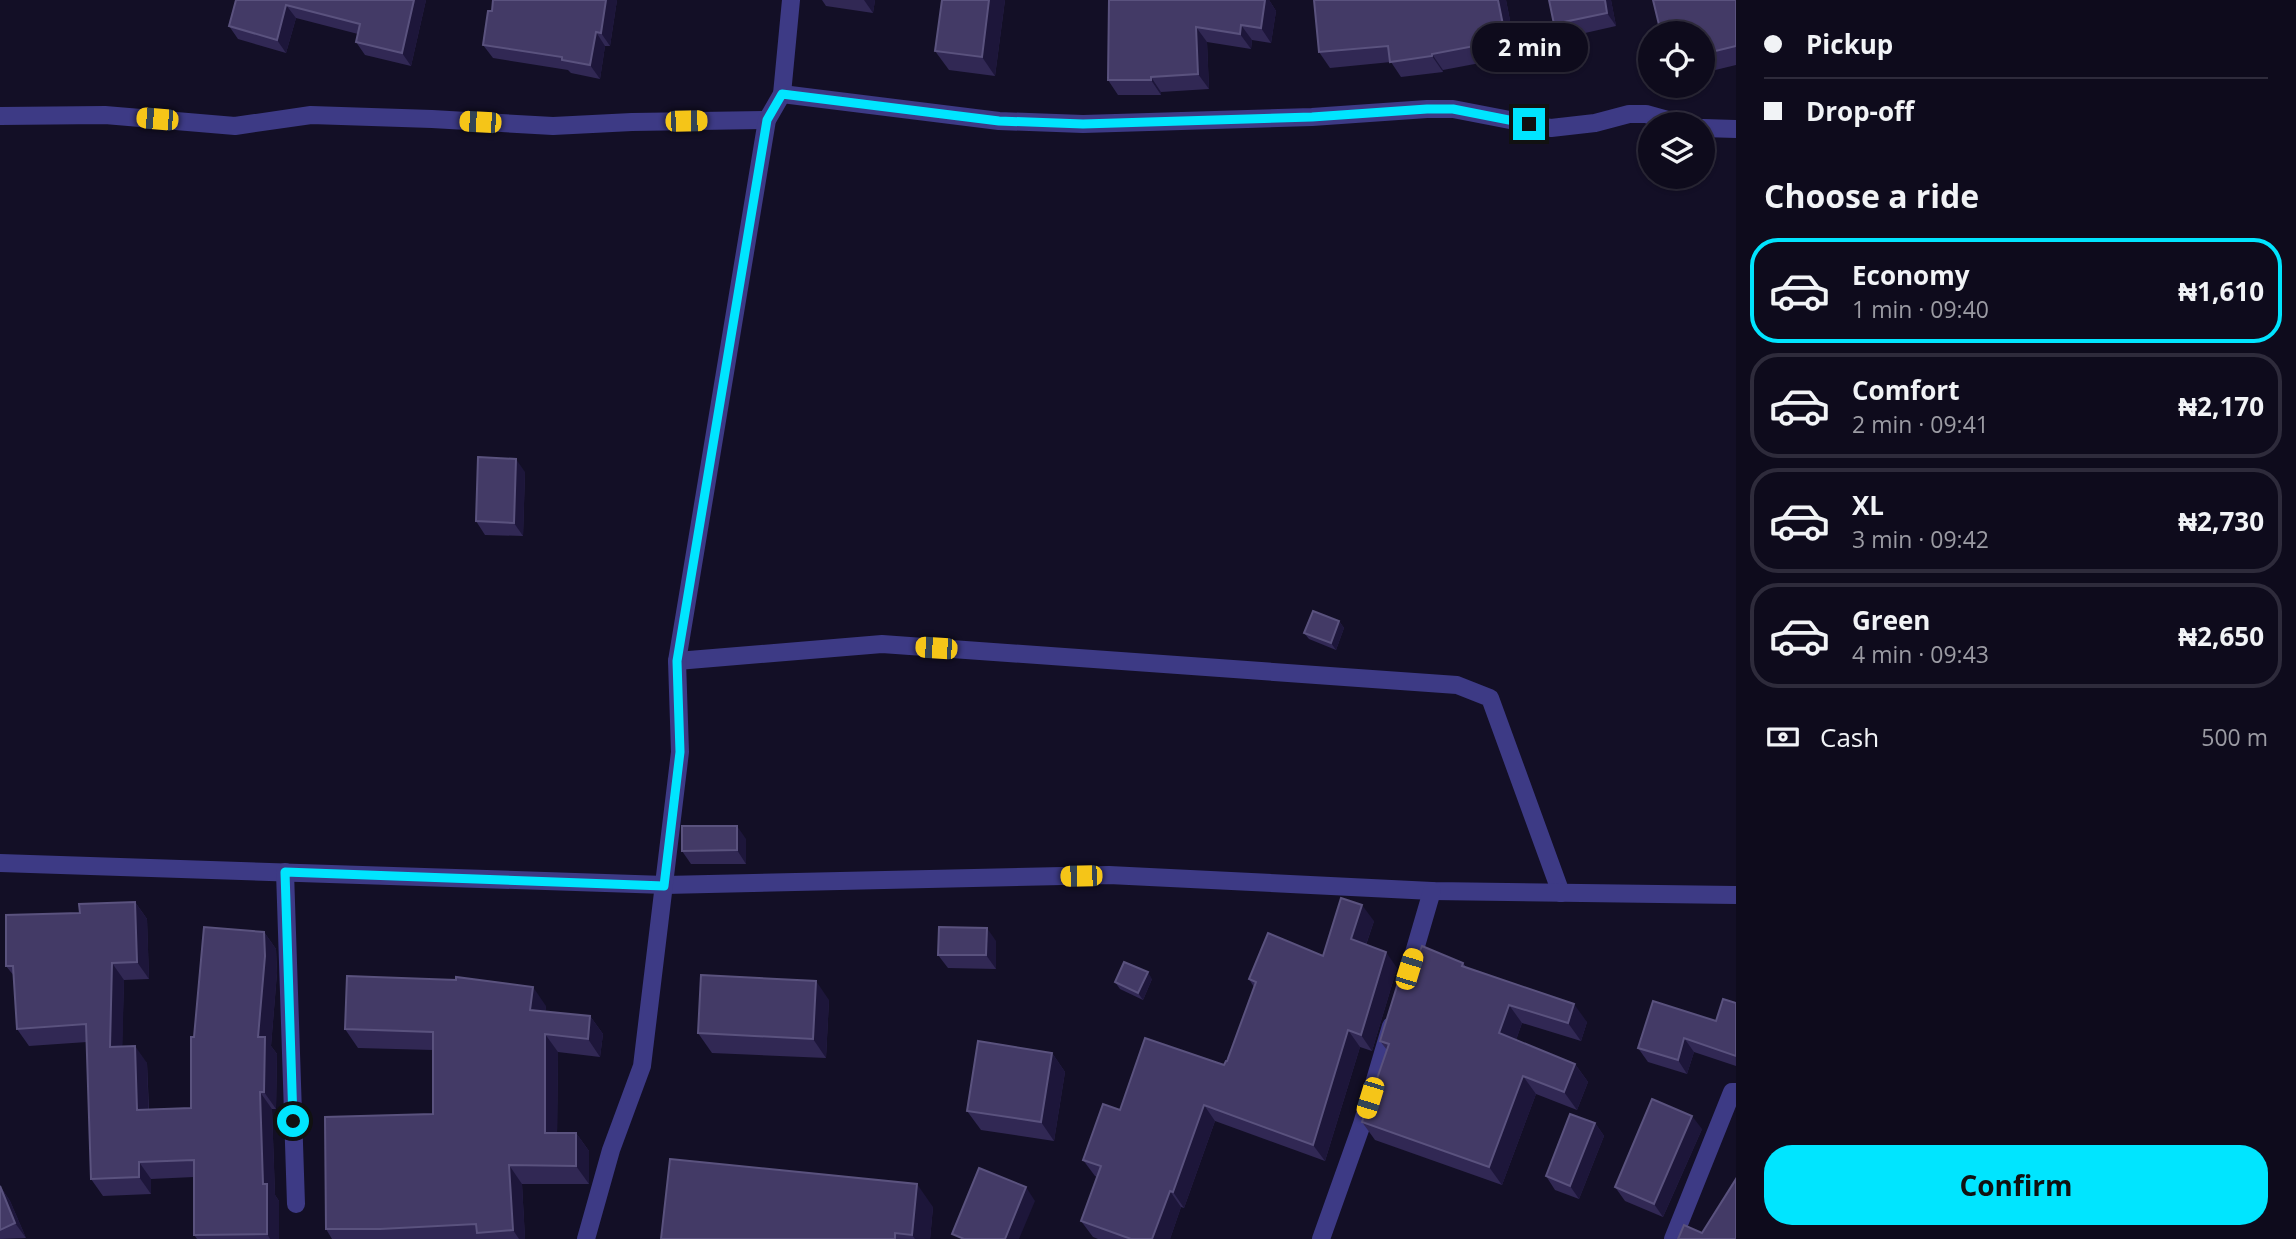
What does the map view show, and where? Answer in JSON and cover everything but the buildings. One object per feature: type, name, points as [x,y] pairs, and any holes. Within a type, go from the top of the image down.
[{"type":"street","points":[[586,1239],[611,1150],[642,1066],[680,752],[677,661],[767,120],[782,94],[791,0]]},
{"type":"street","points":[[782,94],[999,121],[1071,124],[1312,117],[1453,109],[1551,128],[1595,124],[1638,114]]},
{"type":"street","points":[[0,116],[105,115],[235,126],[311,115],[553,126],[767,120]]},
{"type":"street","points":[[1715,128],[1736,129]]},
{"type":"street","points":[[677,661],[882,645],[1457,685],[1490,698],[1561,893]]},
{"type":"street","points":[[0,863],[664,886],[1109,875],[1432,891],[1736,895]]},
{"type":"street","points":[[285,872],[296,1204]]},
{"type":"street","points":[[1321,1239],[1362,1124],[1432,891]]},
{"type":"street","points":[[1673,1239],[1732,1092],[1736,1092]]},
{"type":"route","points":[[293,1121],[285,872],[664,886],[680,752],[677,661],[767,120],[782,94],[999,121],[1083,124],[1312,117],[1453,109],[1529,124]]}]
